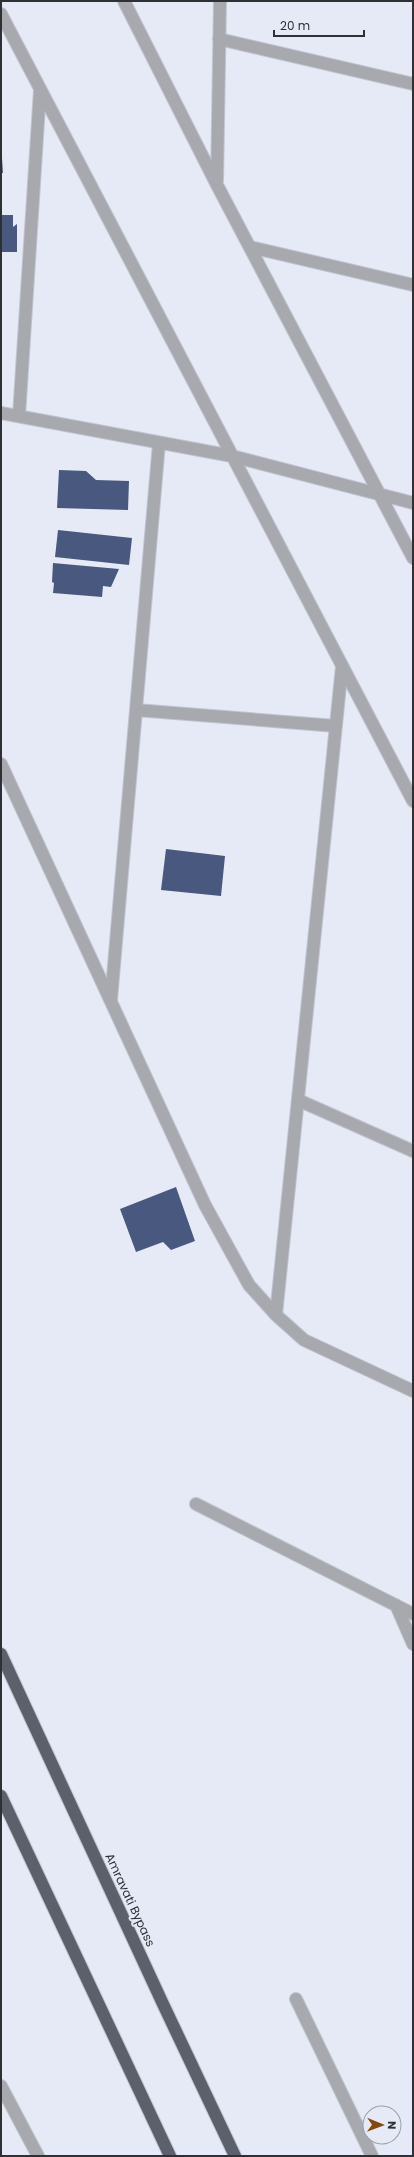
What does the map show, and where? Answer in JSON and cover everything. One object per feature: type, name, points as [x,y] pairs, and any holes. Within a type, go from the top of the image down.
[{"type":"highway","name":"Amravati Bypass","points":[[1,1654],[159,1997],[236,2156]]},
{"type":"highway","points":[[1,1796],[170,2156]]},
{"type":"street","points":[[124,1],[217,185],[413,558]]},
{"type":"street","points":[[217,185],[220,1]]},
{"type":"street","points":[[1,14],[413,801]]},
{"type":"street","points":[[219,39],[413,84]]},
{"type":"street","points":[[19,416],[40,89]]},
{"type":"street","points":[[250,247],[413,285]]},
{"type":"street","points":[[1,413],[232,456],[413,504]]},
{"type":"street","points":[[111,1001],[159,443]]},
{"type":"street","points":[[276,1315],[342,666]]},
{"type":"street","points":[[136,710],[336,726]]},
{"type":"street","points":[[1,764],[206,1205],[249,1285],[276,1315],[304,1340],[413,1391]]},
{"type":"street","points":[[298,1100],[413,1151]]},
{"type":"street","points":[[196,1504],[413,1614]]},
{"type":"street","points":[[396,1605],[413,1644]]},
{"type":"street","points":[[296,1999],[372,2156]]},
{"type":"street","points":[[1,2086],[38,2156]]},
{"type":"building","points":[[1,157],[2,158],[3,173],[1,173]]},
{"type":"building","points":[[1,215],[13,215],[13,227],[17,224],[17,252],[1,252]]},
{"type":"building","points":[[59,470],[86,471],[96,480],[129,481],[128,510],[57,508]]},
{"type":"building","points":[[58,530],[132,538],[129,565],[55,557]]},
{"type":"building","points":[[53,563],[119,569],[111,587],[103,586],[102,597],[53,593]]},
{"type":"building","points":[[166,849],[225,856],[221,896],[161,890]]},
{"type":"building","points":[[176,1187],[195,1241],[171,1250],[163,1242],[136,1252],[120,1209]]}]
